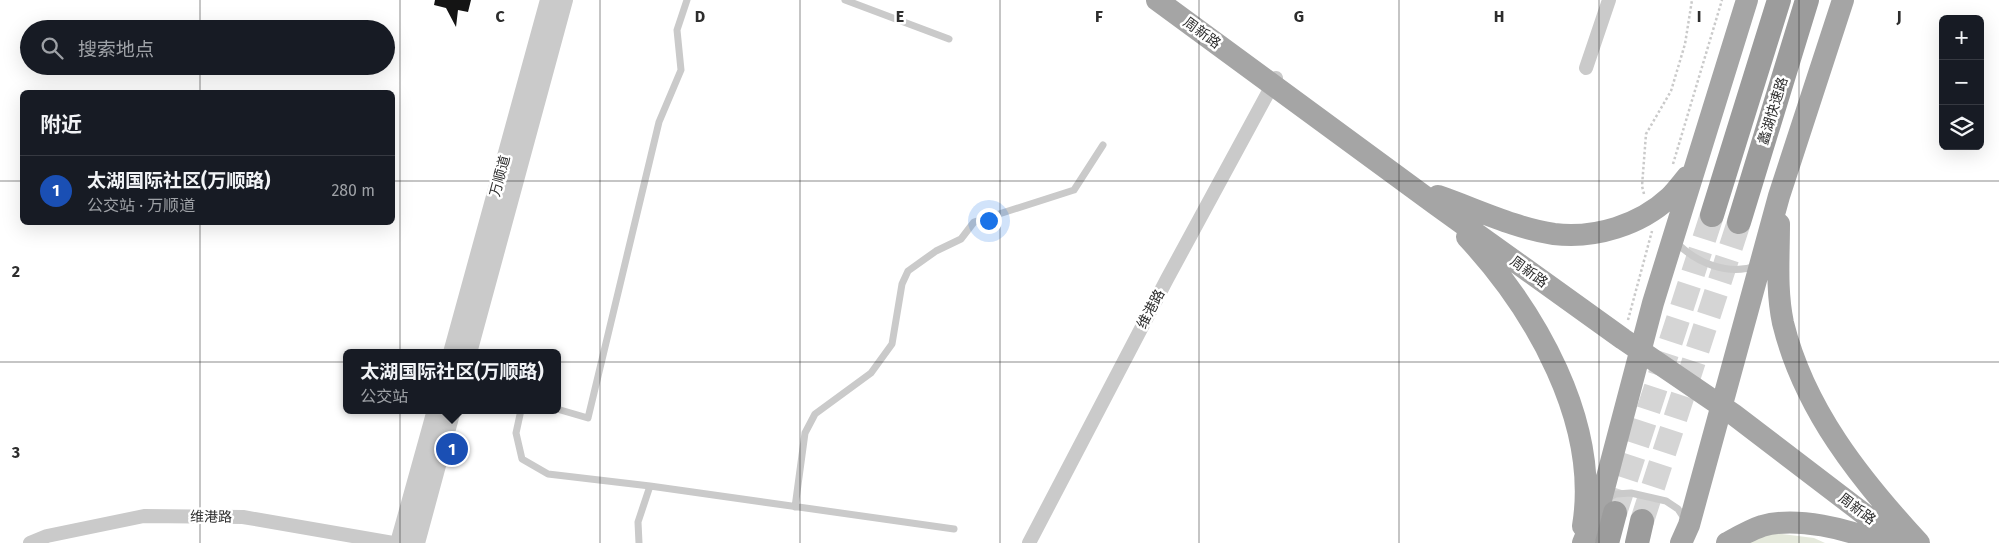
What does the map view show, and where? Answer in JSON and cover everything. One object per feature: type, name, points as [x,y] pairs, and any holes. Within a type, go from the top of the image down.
[{"type":"highway","name":"蠡湖快速路","points":[[1712,215],[1779,0]]},
{"type":"highway","name":"蠡湖快速路","points":[[1739,222],[1808,0]]},
{"type":"highway","points":[[1607,543],[1608,507]]},
{"type":"main road","name":"周新路","points":[[1157,0],[1277,82]]},
{"type":"main road","name":"周新路","points":[[1171,0],[1277,82],[1437,200],[1722,403],[1911,543]]},
{"type":"main road","points":[[1584,543],[1608,507],[1641,347],[1672,238],[1746,0]]},
{"type":"main road","points":[[1685,534],[1779,196],[1843,0]]},
{"type":"main road","points":[[1437,200],[1554,234],[1585,234],[1617,228],[1649,212],[1669,197],[1693,170]]},
{"type":"main road","points":[[1779,196],[1778,284],[1783,322],[1796,365],[1827,427],[1846,456],[1919,543]]},
{"type":"main road","points":[[1437,200],[1509,289],[1540,336],[1561,377],[1581,448],[1585,480],[1585,511],[1580,543]]},
{"type":"main road","name":"周新路","points":[[1722,403],[1902,543]]},
{"type":"main road","points":[[1727,543],[1763,526],[1786,523],[1814,524],[1842,530],[1880,543]]},
{"type":"street","name":"万顺道","points":[[453,349],[549,0]]},
{"type":"street","name":"万顺道","points":[[469,349],[564,0]]},
{"type":"street","points":[[1586,68],[1609,0]]},
{"type":"street","name":"维港路","points":[[1029,543],[1277,82]]},
{"type":"street","name":"维港路","points":[[1037,543],[1277,82]]},
{"type":"street","points":[[399,543],[435,414]]},
{"type":"street","points":[[416,543],[451,414]]},
{"type":"street","name":"维港路","points":[[30,543],[47,536],[144,516],[154,516],[243,517],[393,543]]},
{"type":"street","name":"维港路","points":[[50,543],[146,522],[243,524],[351,543]]},
{"type":"lane","points":[[561,410],[588,418],[659,122],[681,70],[677,30],[687,0]]},
{"type":"lane","points":[[845,0],[950,39]]},
{"type":"lane","points":[[795,506],[805,434],[815,414],[871,373],[892,344],[902,284],[908,271],[936,251],[961,239],[974,222],[1074,190],[1103,145]]},
{"type":"lane","points":[[1672,238],[1686,252],[1702,262],[1732,270],[1747,270],[1760,264]]},
{"type":"lane","points":[[520,414],[516,433],[522,459],[548,474],[795,506],[954,530]]},
{"type":"lane","points":[[639,543],[638,522],[650,486]]},
{"type":"lane","points":[[1608,507],[1616,494],[1631,493],[1666,501],[1678,509],[1685,534]]},
{"type":"path","points":[[1649,212],[1642,186],[1646,134],[1671,91],[1685,44],[1692,0]]},
{"type":"shaded area","points":[[1774,533],[1814,538],[1825,543],[1744,543]]},
{"type":"building","points":[[435,0],[471,0],[468,12],[458,10],[456,27],[446,8],[434,5]]},
{"type":"tunnel","points":[[1615,513],[1712,215]]},
{"type":"tunnel","points":[[1642,521],[1739,222]]},
{"type":"place","name":"太湖国际社区(万顺路)","points":[[452,449]]}]
